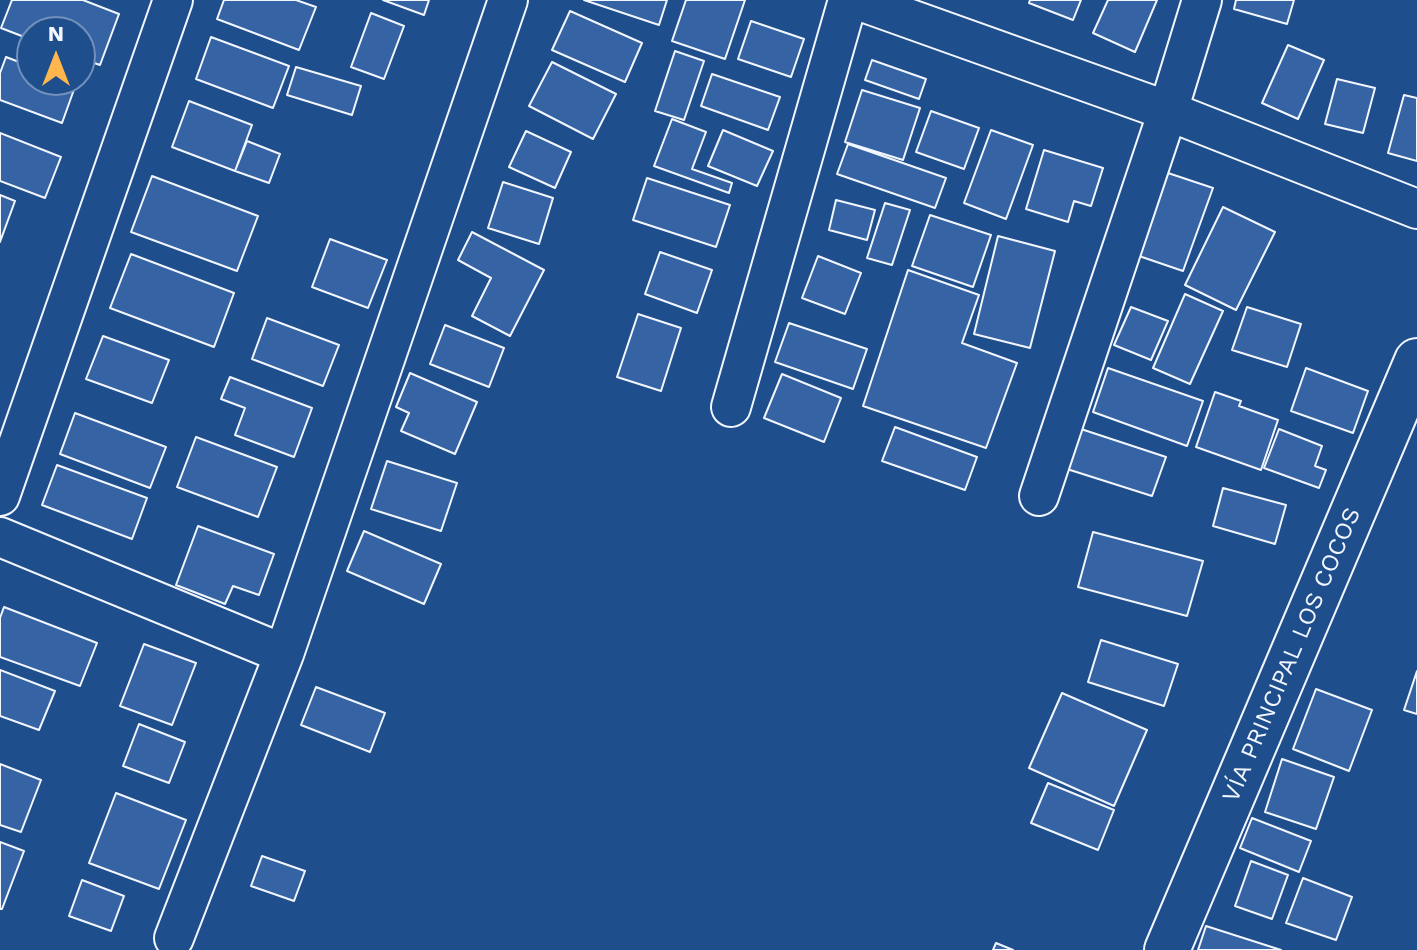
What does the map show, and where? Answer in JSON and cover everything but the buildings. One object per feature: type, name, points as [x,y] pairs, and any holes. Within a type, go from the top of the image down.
[{"type":"street","points":[[0,496],[173,0]]},
{"type":"street","points":[[174,938],[284,654],[508,0]]},
{"type":"street","points":[[731,407],[848,0]]},
{"type":"street","points":[[857,0],[1168,111],[1417,209]]},
{"type":"street","points":[[1039,496],[1202,0]]},
{"type":"street","name":"VÍA PRINCIPAL LOS COCOS","points":[[1167,950],[1417,361]]},
{"type":"street","points":[[0,537],[284,654]]}]
